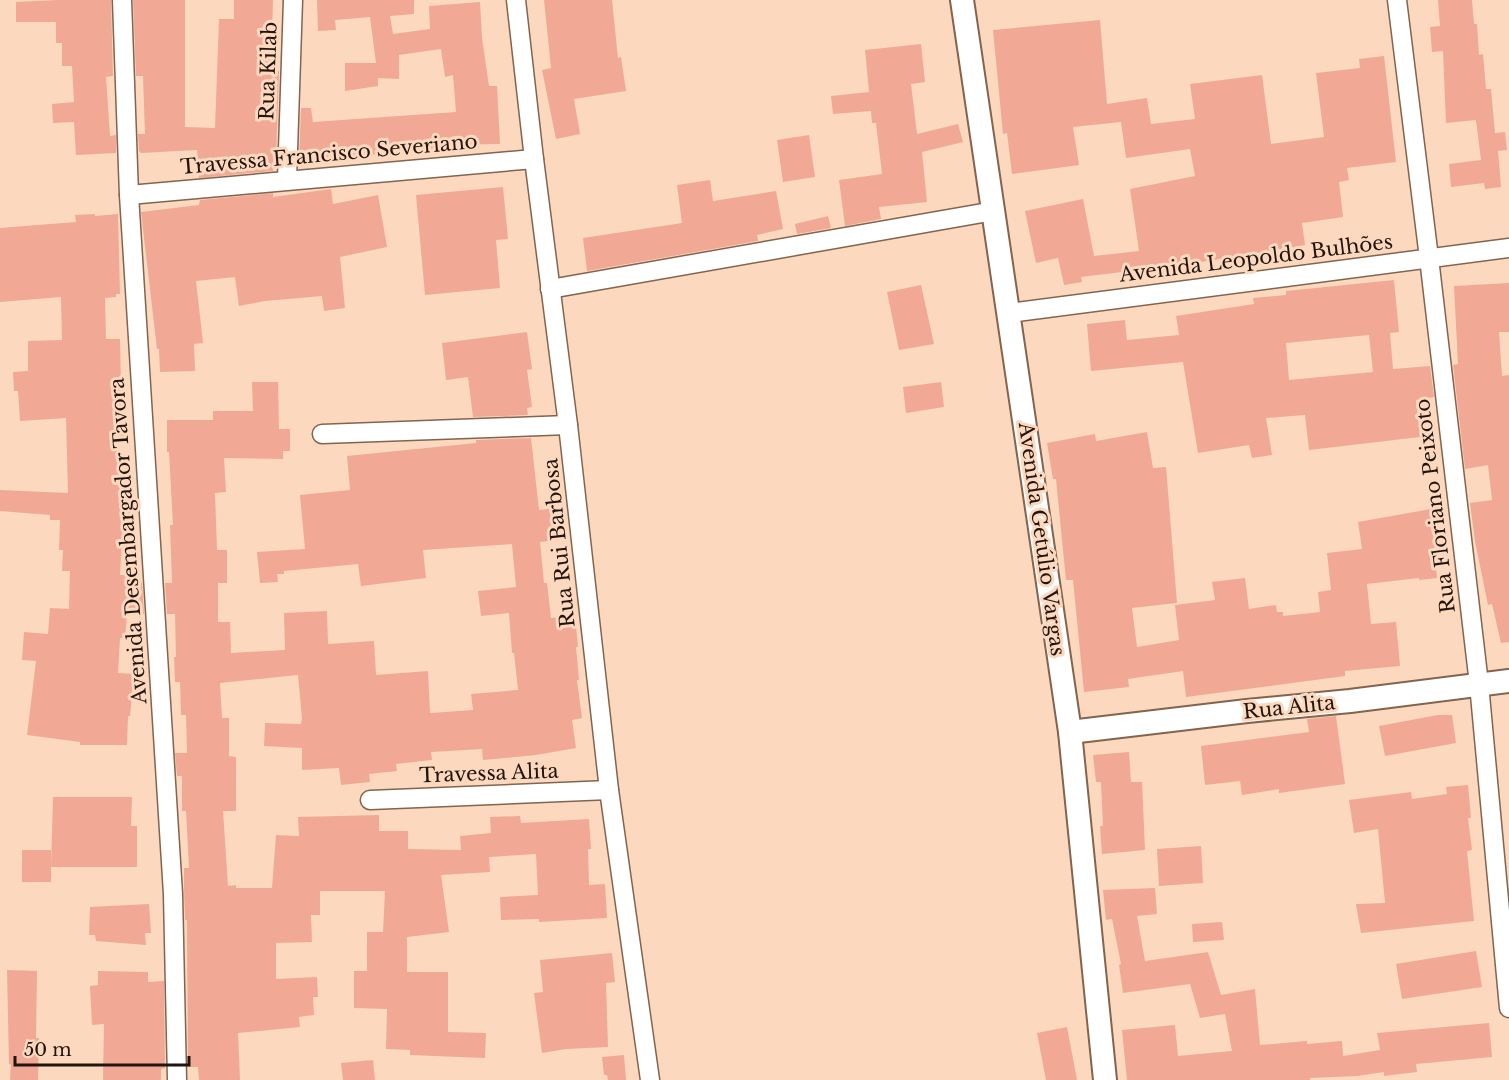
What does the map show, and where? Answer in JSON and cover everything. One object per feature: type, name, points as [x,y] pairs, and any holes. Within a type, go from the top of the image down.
[{"type":"street","name":"Avenida Desembargador Tavora","points":[[122,0],[129,195],[173,894],[177,1080]]},
{"type":"street","name":"Rua Kilab","points":[[287,180],[293,0]]},
{"type":"street","name":"Rua Rui Barbosa","points":[[516,0],[568,425],[609,790],[650,1080]]},
{"type":"street","name":"Avenida Getúlio Vargas","points":[[962,0],[1070,732],[1105,1080]]},
{"type":"street","name":"Rua Floriano Peixoto","points":[[1397,0],[1430,258],[1479,684],[1509,1008]]},
{"type":"street","name":"Travessa Francisco Severiano","points":[[129,195],[534,159]]},
{"type":"street","points":[[550,289],[994,211]]},
{"type":"street","name":"Avenida Leopoldo Bulhões","points":[[1009,313],[1509,248]]},
{"type":"street","points":[[322,434],[568,425]]},
{"type":"street","name":"Rua Alita","points":[[1070,732],[1509,681]]},
{"type":"street","name":"Travessa Alita","points":[[370,800],[609,790]]},
{"type":"building","points":[[111,0],[113,76],[106,77],[110,136],[116,135],[116,153],[76,155],[74,122],[53,123],[52,104],[74,102],[72,66],[62,66],[62,43],[56,43],[56,22],[16,22],[16,2]]},
{"type":"building","points":[[133,0],[185,0],[185,127],[215,128],[219,19],[234,19],[234,0],[273,0],[271,71],[279,71],[276,160],[273,160],[273,171],[199,178],[197,150],[141,153],[139,151],[138,134],[145,134],[143,76],[136,76]]},
{"type":"building","points":[[317,0],[414,0],[414,14],[390,16],[393,34],[430,29],[429,6],[480,2],[482,38],[489,86],[497,86],[500,144],[446,145],[447,150],[299,159],[301,108],[311,108],[313,122],[456,112],[453,75],[445,77],[441,49],[399,55],[399,79],[378,78],[378,86],[345,91],[345,63],[376,63],[370,17],[335,20],[336,30],[318,31]]},
{"type":"building","points":[[544,0],[612,0],[618,58],[621,57],[626,91],[574,99],[580,134],[556,139],[542,70],[551,68]]},
{"type":"building","points":[[1438,0],[1472,0],[1474,24],[1477,24],[1479,55],[1483,54],[1486,89],[1491,89],[1495,133],[1505,132],[1507,150],[1498,151],[1501,187],[1485,189],[1484,183],[1451,187],[1449,164],[1481,160],[1476,120],[1446,123],[1443,51],[1432,52],[1430,27],[1440,26]]},
{"type":"building","points":[[1100,20],[1107,104],[1147,98],[1151,124],[1195,119],[1190,84],[1262,75],[1271,144],[1324,137],[1316,73],[1360,68],[1359,59],[1384,56],[1396,162],[1347,168],[1349,180],[1339,182],[1343,217],[1302,223],[1305,245],[1146,271],[1146,269],[1081,277],[1082,282],[1064,285],[1058,258],[1036,263],[1025,211],[1083,199],[1094,256],[1139,251],[1130,189],[1195,176],[1190,149],[1126,158],[1121,122],[1073,127],[1079,165],[1012,174],[1007,133],[1003,134],[993,30]]},
{"type":"building","points":[[921,44],[925,82],[911,84],[917,134],[958,124],[963,142],[922,152],[927,202],[879,207],[881,219],[845,226],[839,180],[882,174],[876,123],[872,123],[871,111],[833,114],[831,96],[869,92],[865,50]]},
{"type":"building","points":[[809,135],[815,177],[783,182],[777,140]]},
{"type":"building","points":[[710,180],[713,201],[776,191],[783,229],[757,235],[758,241],[587,271],[583,238],[682,223],[677,185]]},
{"type":"building","points":[[503,187],[508,239],[496,240],[500,288],[425,295],[416,195]]},
{"type":"building","points":[[331,189],[333,204],[378,195],[387,247],[340,257],[345,308],[324,311],[322,296],[265,301],[239,306],[235,277],[196,281],[203,343],[194,344],[195,371],[160,372],[141,212],[199,205],[200,200],[273,193],[273,197]]},
{"type":"building","points":[[95,214],[95,216],[118,214],[120,294],[116,294],[116,297],[105,298],[106,339],[120,339],[121,387],[123,387],[127,442],[119,443],[120,493],[131,493],[131,521],[123,521],[120,575],[130,575],[130,582],[142,583],[144,614],[127,614],[125,638],[120,638],[118,673],[134,674],[130,716],[128,716],[127,745],[80,745],[80,742],[27,735],[36,661],[22,660],[24,632],[48,634],[50,608],[69,609],[70,571],[62,571],[63,550],[59,550],[60,520],[50,520],[50,515],[0,511],[0,490],[68,493],[66,418],[20,421],[18,391],[14,391],[13,372],[28,371],[28,341],[62,340],[61,297],[0,302],[0,228],[76,222],[75,215]]},
{"type":"building","points":[[828,216],[831,228],[797,234],[795,224]]},
{"type":"building","points":[[1394,280],[1399,332],[1390,333],[1393,369],[1430,366],[1434,397],[1416,400],[1420,437],[1309,450],[1305,415],[1266,418],[1272,455],[1252,458],[1249,445],[1198,453],[1183,362],[1091,371],[1087,324],[1125,320],[1127,340],[1179,335],[1176,316],[1254,304],[1253,298],[1286,295],[1286,291]],"holes":[[[1369,335],[1373,372],[1289,380],[1286,343]]]},
{"type":"building","points":[[1509,283],[1509,332],[1499,332],[1502,376],[1509,375],[1509,642],[1501,643],[1492,604],[1488,605],[1470,503],[1492,500],[1488,465],[1465,469],[1453,365],[1458,364],[1454,286]]},
{"type":"building","points":[[921,285],[934,344],[899,350],[887,292]]},
{"type":"building","points":[[527,332],[532,369],[527,370],[532,407],[527,408],[528,415],[473,417],[468,377],[446,380],[442,343]]},
{"type":"building","points":[[252,382],[278,382],[279,429],[290,429],[290,451],[283,451],[283,459],[224,458],[226,492],[215,493],[217,550],[227,550],[227,583],[218,583],[218,622],[230,622],[231,653],[285,650],[284,613],[327,611],[328,644],[374,641],[376,675],[428,671],[430,713],[473,710],[471,694],[518,690],[509,613],[481,616],[478,591],[516,587],[512,544],[423,550],[426,578],[361,586],[358,564],[284,571],[284,574],[277,574],[278,582],[260,583],[257,552],[305,549],[300,495],[350,490],[347,456],[476,443],[476,440],[531,438],[539,510],[557,508],[559,540],[540,542],[544,583],[547,583],[551,618],[575,616],[578,647],[576,647],[579,680],[577,680],[582,718],[572,720],[576,748],[536,755],[483,760],[482,749],[431,752],[432,760],[396,764],[397,771],[369,774],[370,782],[341,785],[339,768],[302,770],[302,748],[264,746],[265,723],[301,724],[298,675],[220,683],[222,718],[229,718],[229,756],[236,757],[236,811],[223,811],[228,886],[272,888],[276,835],[299,836],[298,817],[379,815],[379,831],[408,831],[408,849],[461,850],[460,836],[491,833],[490,817],[520,816],[521,823],[589,819],[591,849],[588,849],[589,885],[605,884],[607,918],[539,922],[539,919],[501,920],[500,897],[538,895],[536,854],[489,857],[490,872],[441,875],[449,932],[407,937],[407,972],[448,972],[448,1032],[486,1033],[485,1058],[410,1055],[410,1050],[386,1049],[387,1009],[354,1008],[354,971],[367,971],[367,932],[383,932],[385,891],[320,891],[320,915],[311,915],[312,942],[276,943],[276,979],[317,977],[318,997],[313,997],[314,1015],[299,1017],[300,1027],[238,1033],[240,1080],[199,1080],[198,1067],[188,1067],[187,920],[185,920],[184,868],[189,868],[186,811],[182,811],[182,776],[177,776],[175,753],[187,753],[186,715],[181,715],[180,682],[175,682],[175,614],[167,614],[165,583],[172,583],[170,525],[173,525],[169,452],[167,452],[167,420],[213,420],[213,411],[253,411]]},
{"type":"building","points":[[941,382],[944,407],[906,413],[903,387]]},
{"type":"building","points":[[1147,432],[1153,468],[1166,467],[1177,603],[1132,608],[1137,647],[1179,640],[1175,605],[1215,600],[1212,582],[1245,578],[1249,609],[1276,605],[1277,612],[1283,612],[1283,616],[1320,612],[1318,592],[1331,590],[1327,553],[1362,549],[1358,522],[1431,509],[1437,578],[1367,584],[1371,624],[1396,622],[1400,666],[1345,671],[1345,676],[1186,697],[1183,671],[1128,679],[1129,687],[1084,692],[1073,580],[1066,580],[1056,479],[1053,479],[1047,443],[1095,434],[1096,441]]},
{"type":"building","points":[[1438,715],[1452,715],[1456,743],[1385,756],[1379,726]]},
{"type":"building","points":[[1336,716],[1345,784],[1279,793],[1279,789],[1242,795],[1240,781],[1205,785],[1201,746],[1309,732],[1307,719]]},
{"type":"building","points":[[1129,752],[1131,782],[1142,782],[1145,850],[1102,854],[1101,782],[1096,782],[1093,755]]},
{"type":"building","points":[[1468,785],[1471,818],[1468,818],[1472,850],[1467,851],[1474,921],[1361,933],[1356,904],[1385,903],[1378,829],[1354,833],[1349,800],[1411,792],[1412,799],[1447,794],[1446,787]]},
{"type":"building","points":[[53,797],[132,797],[131,826],[137,826],[137,867],[51,867]]},
{"type":"building","points":[[1201,846],[1203,883],[1159,886],[1157,849]]},
{"type":"building","points":[[22,850],[51,850],[51,882],[22,882]]},
{"type":"building","points":[[1155,888],[1157,914],[1137,916],[1145,961],[1208,952],[1221,995],[1255,989],[1260,1045],[1342,1041],[1343,1056],[1380,1050],[1377,1033],[1489,1023],[1492,1057],[1416,1064],[1417,1072],[1384,1076],[1384,1072],[1357,1076],[1310,1078],[1310,1080],[1127,1080],[1122,1030],[1175,1025],[1178,1056],[1232,1051],[1225,1014],[1200,1018],[1190,984],[1123,993],[1119,965],[1121,964],[1112,919],[1106,920],[1103,890]]},
{"type":"building","points":[[149,904],[151,933],[145,933],[146,945],[96,941],[95,935],[89,935],[90,907]]},
{"type":"building","points":[[1222,922],[1224,940],[1193,942],[1192,924]]},
{"type":"building","points":[[1476,951],[1482,987],[1402,999],[1396,964]]},
{"type":"building","points":[[612,953],[615,982],[606,983],[608,1047],[566,1049],[542,1053],[534,993],[543,992],[540,960]]},
{"type":"building","points":[[7,970],[37,971],[38,1080],[10,1080]]},
{"type":"building","points":[[98,971],[148,972],[148,982],[164,981],[165,1068],[161,1069],[161,1080],[103,1080],[104,1024],[92,1025],[90,986],[98,985]]},
{"type":"building","points":[[1067,1027],[1077,1080],[1046,1080],[1037,1033]]},
{"type":"building","points":[[624,1055],[626,1080],[608,1080],[607,1075],[604,1075],[602,1057]]},
{"type":"building","points":[[373,1060],[375,1080],[343,1080],[341,1063]]}]
